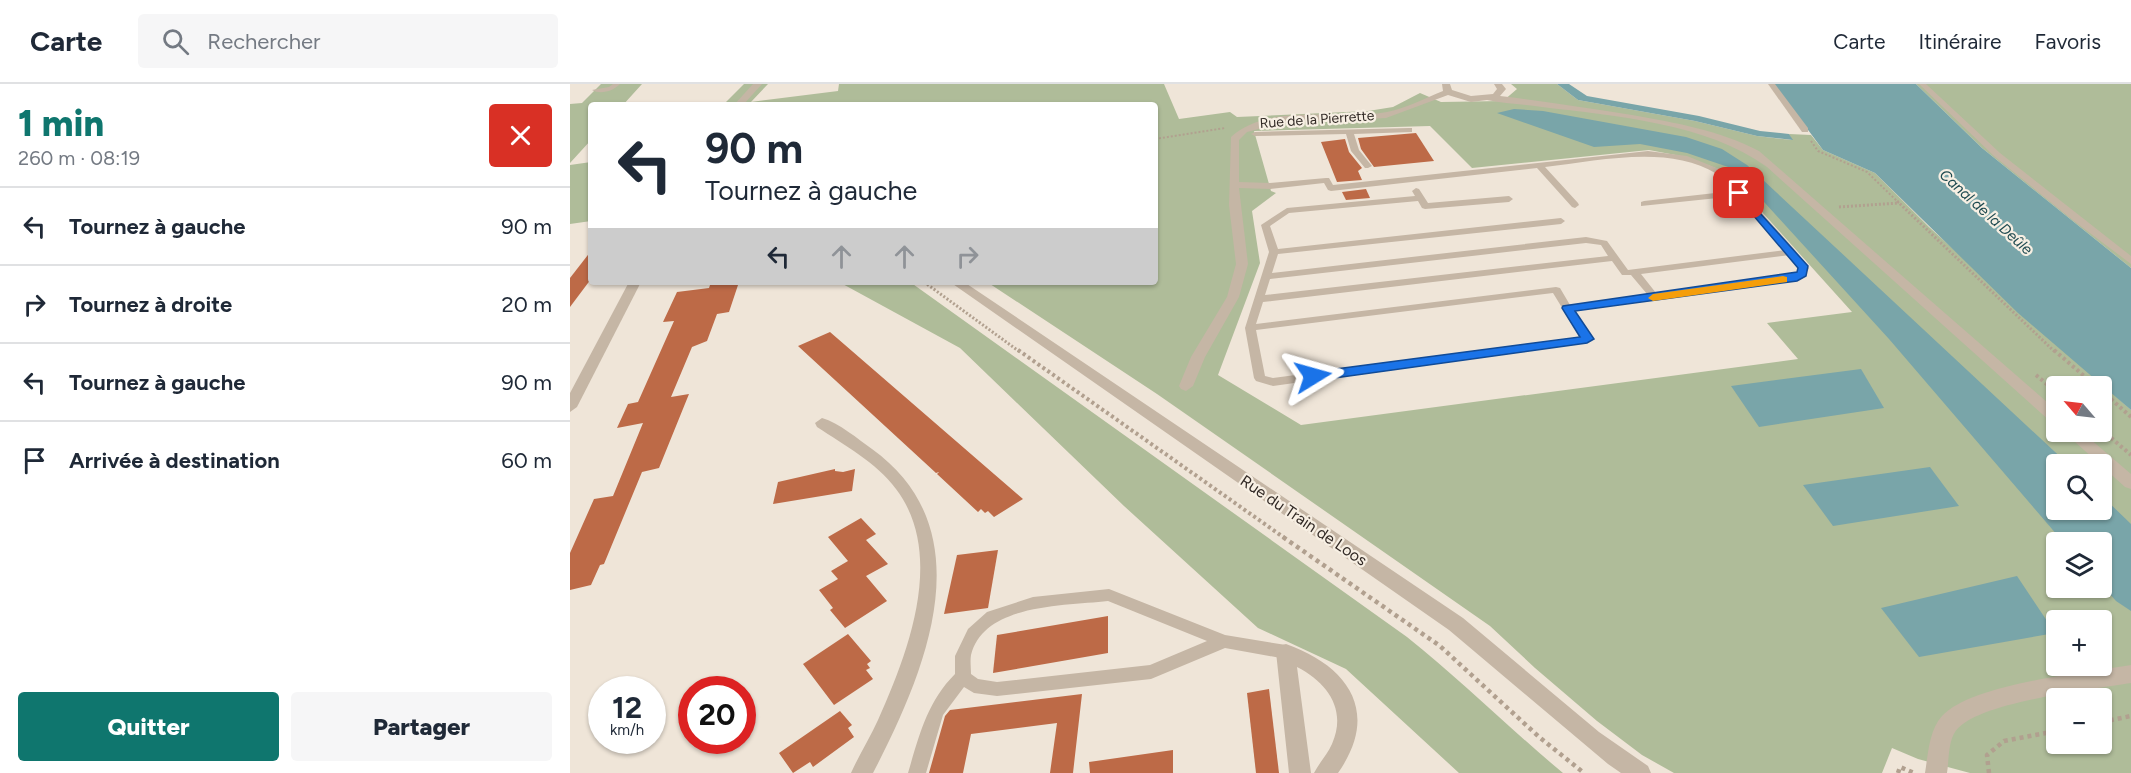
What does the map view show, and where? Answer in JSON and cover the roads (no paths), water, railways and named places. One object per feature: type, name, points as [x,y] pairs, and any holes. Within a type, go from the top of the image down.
[{"type":"street","points":[[741,102],[758,84]]},
{"type":"street","points":[[1490,98],[1500,87],[1556,105]]},
{"type":"street","points":[[1447,88],[1471,99],[1490,98],[1556,105],[1695,129],[1750,150],[1771,165],[2046,409]]},
{"type":"street","name":"Rue de la Pierrette","points":[[1186,386],[1198,357],[1233,297],[1242,264],[1234,205],[1236,135],[1250,124],[1270,121],[1386,115],[1447,88]]},
{"type":"street","points":[[1236,135],[1255,134]]},
{"type":"street","points":[[1235,185],[1270,186]]},
{"type":"street","points":[[570,407],[633,285]]},
{"type":"street","name":"Rue du Train de Loos","points":[[960,285],[1456,624],[1513,670],[1568,721],[1640,773]]},
{"type":"street","points":[[822,423],[882,466],[903,487],[921,525],[928,557],[929,587],[905,675],[862,773]]},
{"type":"street","points":[[2084,442],[2131,483]]},
{"type":"street","points":[[1286,652],[1300,773]]},
{"type":"street","points":[[1286,652],[1310,663],[1334,682],[1346,709],[1346,738],[1325,773]]},
{"type":"street","points":[[1940,766],[1948,724],[1965,709],[2006,697],[2131,674]]},
{"type":"lane","points":[[595,90],[610,88],[617,84]]},
{"type":"lane","points":[[1771,84],[1807,134]]},
{"type":"lane","points":[[1922,84],[1954,117],[2031,184],[2131,261]]},
{"type":"lane","points":[[1255,134],[1409,130]]},
{"type":"lane","points":[[1349,132],[1355,151],[1368,166]]},
{"type":"lane","points":[[1270,186],[1326,180],[1330,188],[1648,153],[1684,158],[1721,173],[1804,268],[1802,274],[1797,277],[1568,308]]},
{"type":"lane","points":[[1539,165],[1575,205]]},
{"type":"lane","points":[[1410,179],[1425,206],[1509,199]]},
{"type":"lane","points":[[1644,204],[1739,193]]},
{"type":"lane","points":[[1250,328],[1556,290],[1587,339],[1273,382],[1260,378],[1250,328],[1274,252],[1265,225],[1287,211],[1420,198]]},
{"type":"lane","points":[[1274,252],[1561,221]]},
{"type":"lane","points":[[1266,277],[1586,240],[1604,243],[1626,273],[1792,252]]},
{"type":"lane","points":[[1259,299],[1614,258]]},
{"type":"lane","points":[[1391,263],[1400,283]]},
{"type":"lane","points":[[1634,272],[1654,297]]},
{"type":"lane","points":[[917,773],[935,710],[944,694],[963,677],[963,656],[973,634],[992,616],[1033,603],[1109,595],[1224,640],[1286,652]]},
{"type":"lane","points":[[963,677],[974,686],[997,689],[1150,672],[1224,640]]},
{"type":"water","points":[[1557,84],[1569,84],[1587,96],[1699,116],[1760,131],[1789,134],[1793,140],[1757,136],[1695,121],[1578,100]]},
{"type":"water","name":"Canal de la Deûle","points":[[1774,84],[1916,84],[1982,148],[2131,268],[2131,410],[2112,394],[2112,376],[2091,376],[2018,313],[1875,173],[1823,150]]},
{"type":"water","points":[[1514,109],[1543,111],[1686,137],[1722,149],[1747,165],[2057,454],[2046,454],[2046,520],[2112,520],[2112,506],[2131,524],[2131,611],[2112,596],[2112,532],[2055,532],[1889,339],[1734,169],[1687,153],[1640,144],[1594,147],[1497,113]]},
{"type":"water","points":[[1861,369],[1884,408],[1759,427],[1731,386]]},
{"type":"water","points":[[1930,467],[1959,506],[1833,526],[1803,485]]},
{"type":"water","points":[[2017,576],[2046,620],[2046,635],[1919,657],[1881,608]]}]
